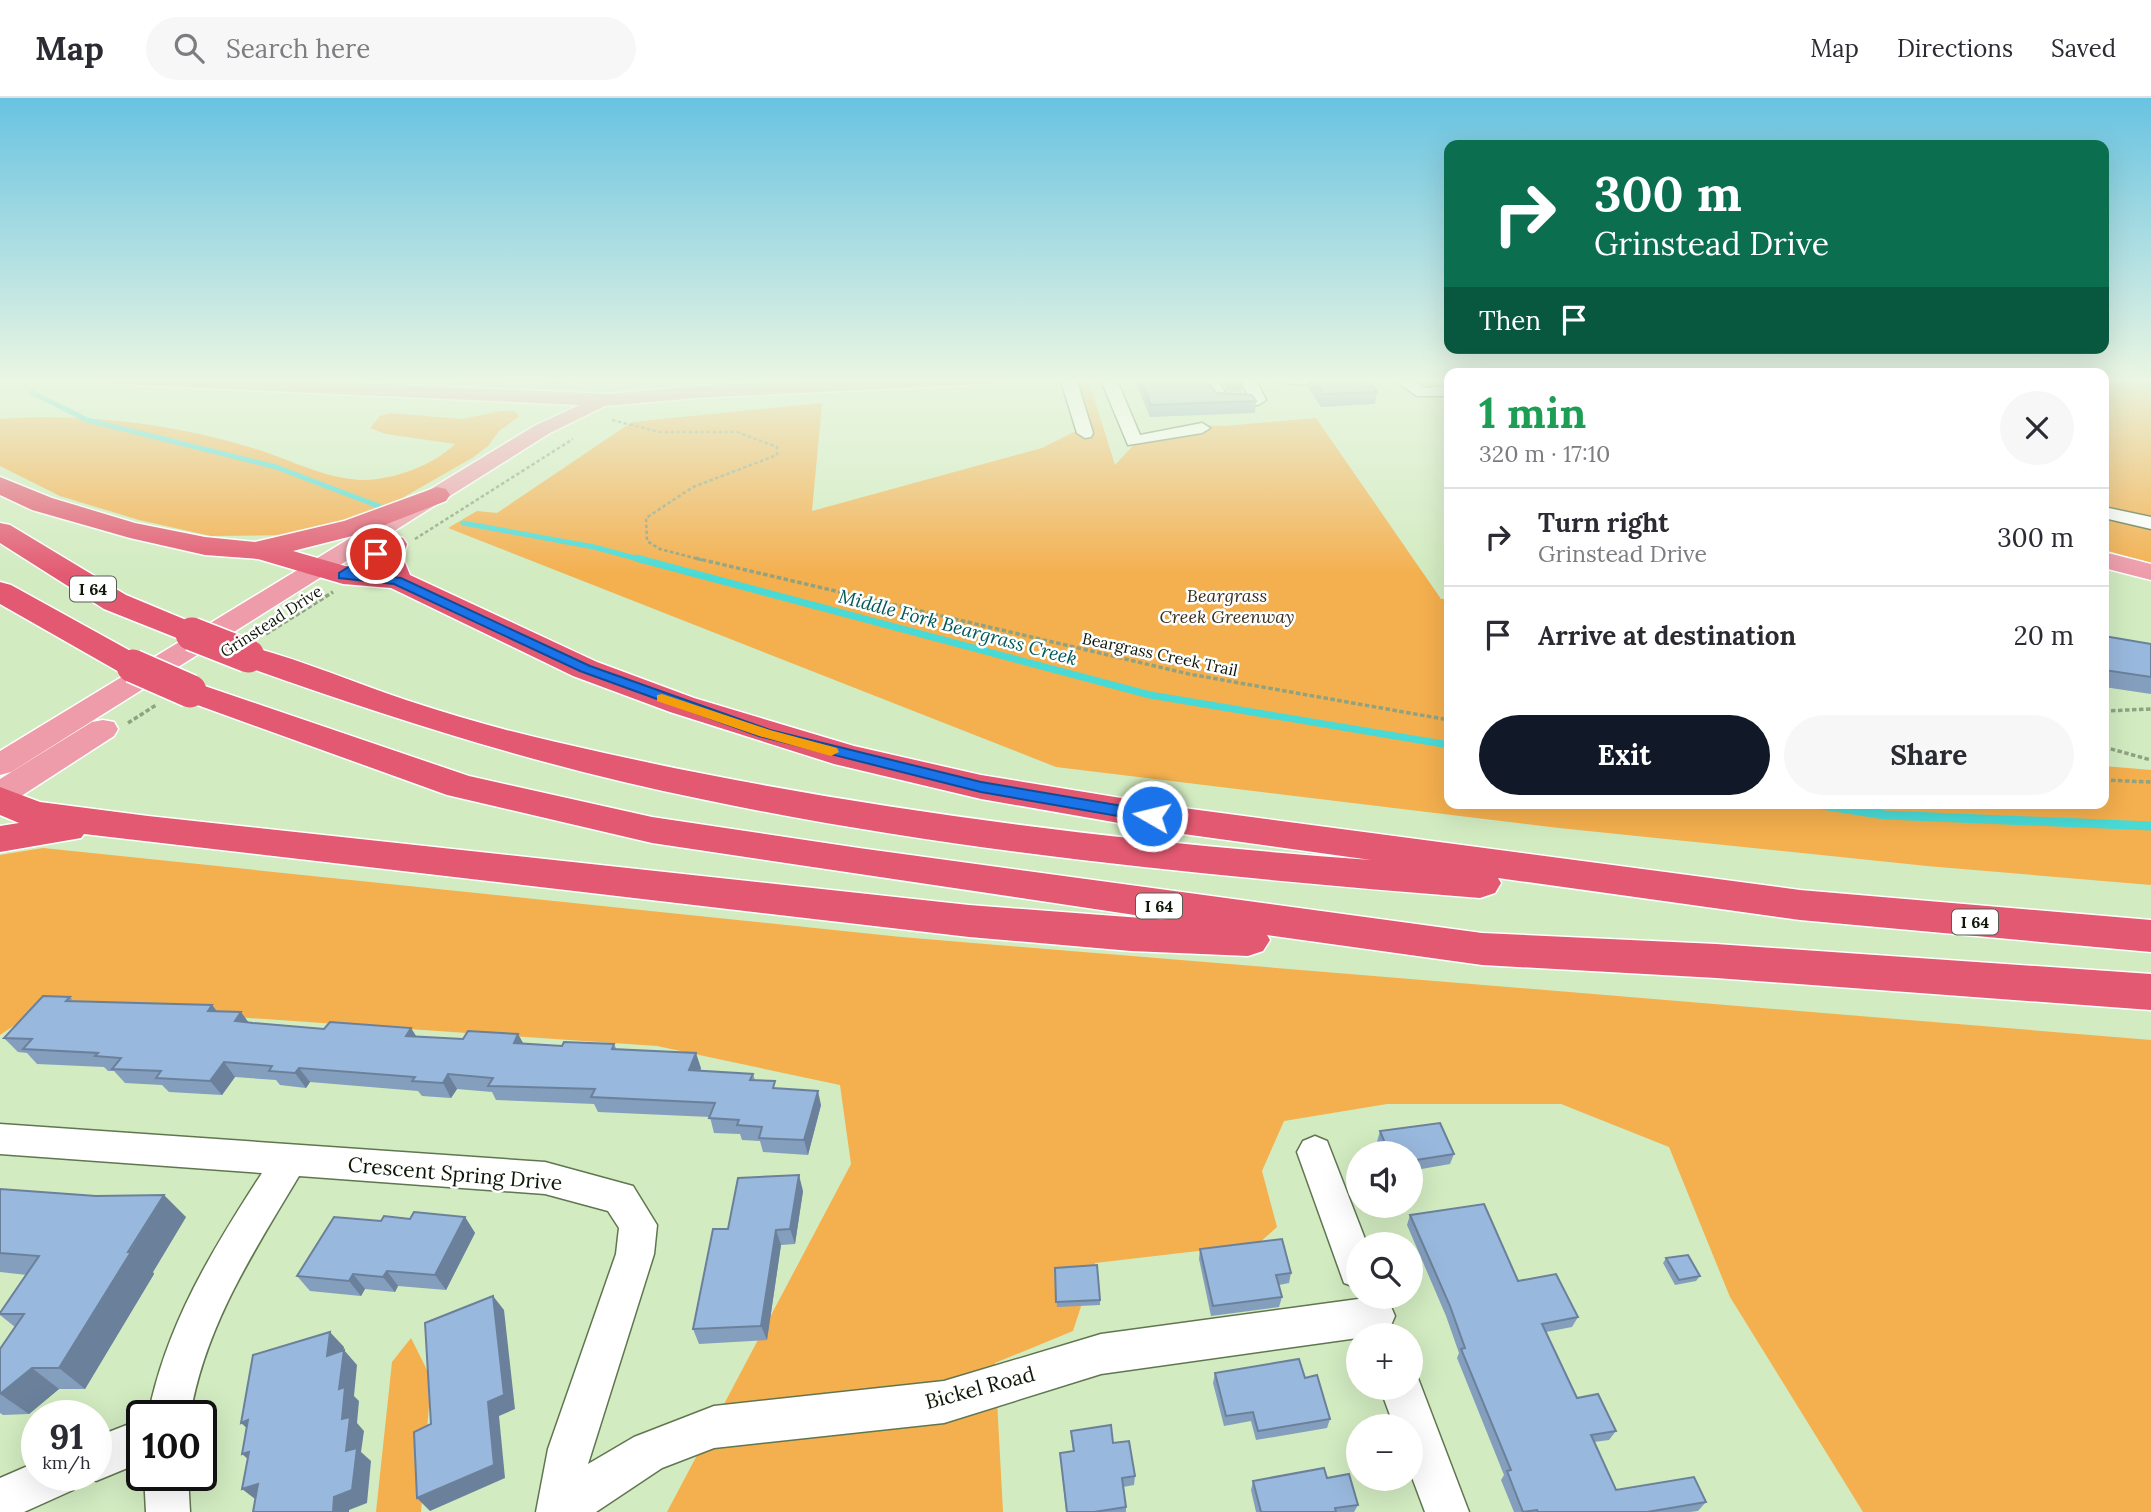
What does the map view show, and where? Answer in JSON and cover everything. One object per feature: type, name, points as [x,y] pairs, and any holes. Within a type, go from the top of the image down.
[{"type":"highway","points":[[0,485],[88,519],[178,541],[287,557],[331,572],[400,556],[585,668],[682,705],[847,756],[981,787],[1176,820],[1800,905]]},
{"type":"highway","points":[[247,550],[306,542],[352,530],[437,495]]},
{"type":"highway","name":"I 64","points":[[0,531],[115,601],[347,694],[548,752],[709,788],[867,817],[1170,856],[1423,879],[1800,905],[2151,936]]},
{"type":"highway","name":"I 64","points":[[0,591],[133,666],[190,691],[460,786],[652,830],[1192,910],[1482,949],[1716,961],[2151,992]]},
{"type":"highway","points":[[0,800],[33,814],[113,825],[969,921],[1144,936],[1482,949]]},
{"type":"highway","points":[[0,839],[113,825]]},
{"type":"main road","name":"Grinstead Drive","points":[[0,794],[331,572],[437,495],[520,444]]},
{"type":"main road","name":"Grinstead Drive","points":[[400,556],[554,444]]},
{"type":"main road","points":[[2109,561],[2151,572]]},
{"type":"main road","name":"Grinstead Drive","points":[[0,765],[331,572]]},
{"type":"street","points":[[2109,514],[2151,523]]},
{"type":"street","name":"Crescent Spring Drive","points":[[0,1139],[545,1178],[620,1198],[638,1225],[635,1254],[569,1449],[561,1512]]},
{"type":"street","points":[[1315,1153],[1346,1237]]},
{"type":"street","points":[[174,1400],[190,1342],[215,1280],[290,1160]]},
{"type":"street","name":"Bickel Road","points":[[561,1512],[592,1486],[649,1452],[714,1427],[944,1402],[1101,1354],[1375,1316]]},
{"type":"street","points":[[1405,1400],[1447,1512]]},
{"type":"street","points":[[0,1500],[21,1491]]},
{"type":"street","points":[[166,1491],[167,1512]]},
{"type":"path","points":[[400,556],[564,444]]},
{"type":"path","name":"Beargrass Creek Trail","points":[[770,444],[777,447],[777,455],[762,464],[701,483],[671,499],[646,519],[647,541],[660,549],[783,581],[1189,674],[1444,719]]},
{"type":"path","points":[[2109,711],[2151,709]]},
{"type":"path","points":[[2109,748],[2151,760]]},
{"type":"path","points":[[2109,780],[2151,782]]},
{"type":"green space","points":[[0,444],[237,444],[338,477],[364,480],[407,472],[434,460],[455,444],[489,444],[472,458],[376,513],[307,535],[211,536],[139,520],[60,496],[0,466]]},
{"type":"green space","name":"Beargrass Creek Greenway","points":[[599,444],[818,444],[812,511],[1050,444],[1108,444],[1115,465],[1135,444],[1334,444],[1441,599],[1444,599],[1444,809],[2109,809],[2109,766],[2151,770],[2151,885],[1927,866],[1559,828],[1056,767],[448,528],[477,511],[497,513]]},
{"type":"green space","points":[[2109,444],[2151,444],[2151,563],[2109,551]]},
{"type":"green space","points":[[43,848],[901,937],[2151,1040],[2151,1512],[1863,1512],[1730,1297],[1669,1147],[1561,1104],[1387,1104],[1284,1121],[1262,1171],[1277,1227],[1258,1244],[1095,1263],[1073,1331],[995,1363],[1003,1512],[667,1512],[851,1164],[840,1085],[657,1046],[46,1004],[0,1035],[0,855]]},
{"type":"green space","points":[[411,1338],[431,1378],[421,1512],[376,1512],[392,1362]]},
{"type":"building","points":[[2109,637],[2151,644],[2151,677],[2109,671]]},
{"type":"building","points":[[43,996],[70,997],[66,1001],[212,1005],[208,1011],[241,1012],[235,1021],[253,1023],[324,1029],[330,1022],[411,1028],[406,1036],[463,1039],[468,1031],[518,1034],[514,1043],[562,1046],[564,1042],[614,1044],[612,1049],[696,1053],[689,1070],[753,1074],[750,1080],[775,1081],[773,1088],[818,1091],[804,1140],[759,1138],[762,1127],[737,1125],[739,1120],[709,1118],[715,1103],[591,1097],[595,1089],[488,1086],[493,1078],[448,1074],[443,1083],[412,1081],[415,1077],[299,1068],[295,1073],[269,1071],[272,1066],[224,1062],[210,1081],[156,1078],[161,1071],[112,1069],[121,1058],[95,1056],[98,1053],[23,1049],[32,1039],[4,1038]]},
{"type":"building","points":[[1440,1123],[1454,1154],[1423,1159],[1423,1141],[1384,1141],[1380,1131]]},
{"type":"building","points":[[799,1175],[790,1229],[776,1230],[761,1326],[693,1329],[713,1229],[728,1229],[738,1178]]},
{"type":"building","points":[[0,1189],[96,1196],[164,1195],[59,1368],[32,1368],[0,1394],[0,1349],[24,1314],[0,1313],[39,1256],[0,1253]]},
{"type":"building","points":[[1484,1204],[1518,1281],[1556,1274],[1578,1317],[1542,1324],[1577,1398],[1598,1394],[1616,1431],[1591,1435],[1616,1490],[1694,1477],[1706,1502],[1647,1512],[1523,1512],[1507,1471],[1511,1470],[1461,1349],[1465,1348],[1450,1306],[1423,1245],[1423,1232],[1417,1232],[1411,1218],[1423,1218],[1423,1213]]},
{"type":"building","points":[[414,1212],[465,1217],[435,1275],[387,1271],[383,1277],[353,1274],[349,1281],[297,1276],[334,1217],[381,1221],[384,1216],[410,1219]]},
{"type":"building","points":[[1282,1239],[1291,1273],[1276,1275],[1282,1297],[1213,1306],[1200,1249]]},
{"type":"building","points":[[1688,1255],[1700,1276],[1679,1280],[1666,1258]]},
{"type":"building","points":[[1097,1265],[1100,1300],[1056,1302],[1055,1268]]},
{"type":"building","points":[[493,1296],[504,1395],[488,1402],[494,1465],[417,1498],[414,1432],[431,1424],[425,1323]]},
{"type":"building","points":[[330,1332],[327,1356],[344,1350],[339,1389],[345,1387],[342,1419],[350,1417],[346,1451],[357,1448],[352,1490],[334,1497],[333,1512],[253,1512],[258,1484],[242,1489],[249,1452],[242,1454],[248,1420],[241,1423],[253,1355]]},
{"type":"building","points":[[1299,1359],[1305,1378],[1317,1375],[1330,1419],[1258,1431],[1253,1412],[1226,1416],[1215,1373]]},
{"type":"building","points":[[1111,1425],[1113,1443],[1129,1441],[1135,1476],[1122,1478],[1126,1507],[1094,1512],[1067,1512],[1060,1453],[1074,1451],[1071,1431]]},
{"type":"building","points":[[1324,1468],[1327,1478],[1346,1475],[1346,1491],[1354,1491],[1358,1505],[1335,1508],[1336,1512],[1261,1512],[1253,1481]]},
{"type":"waterway","name":"Middle Fork Beargrass Creek","points":[[183,444],[276,467],[381,507]]},
{"type":"waterway","name":"Middle Fork Beargrass Creek","points":[[463,523],[594,547],[642,560]]},
{"type":"waterway","name":"Middle Fork Beargrass Creek","points":[[636,558],[1150,695],[1444,744]]},
{"type":"waterway","name":"Middle Fork Beargrass Creek","points":[[1847,809],[1885,815],[2151,826]]},
{"type":"slow traffic","points":[[662,698],[831,752]]},
{"type":"route","points":[[376,554],[343,575],[397,580],[585,668],[682,705],[765,733],[847,756],[1054,802],[1152,816]]}]
